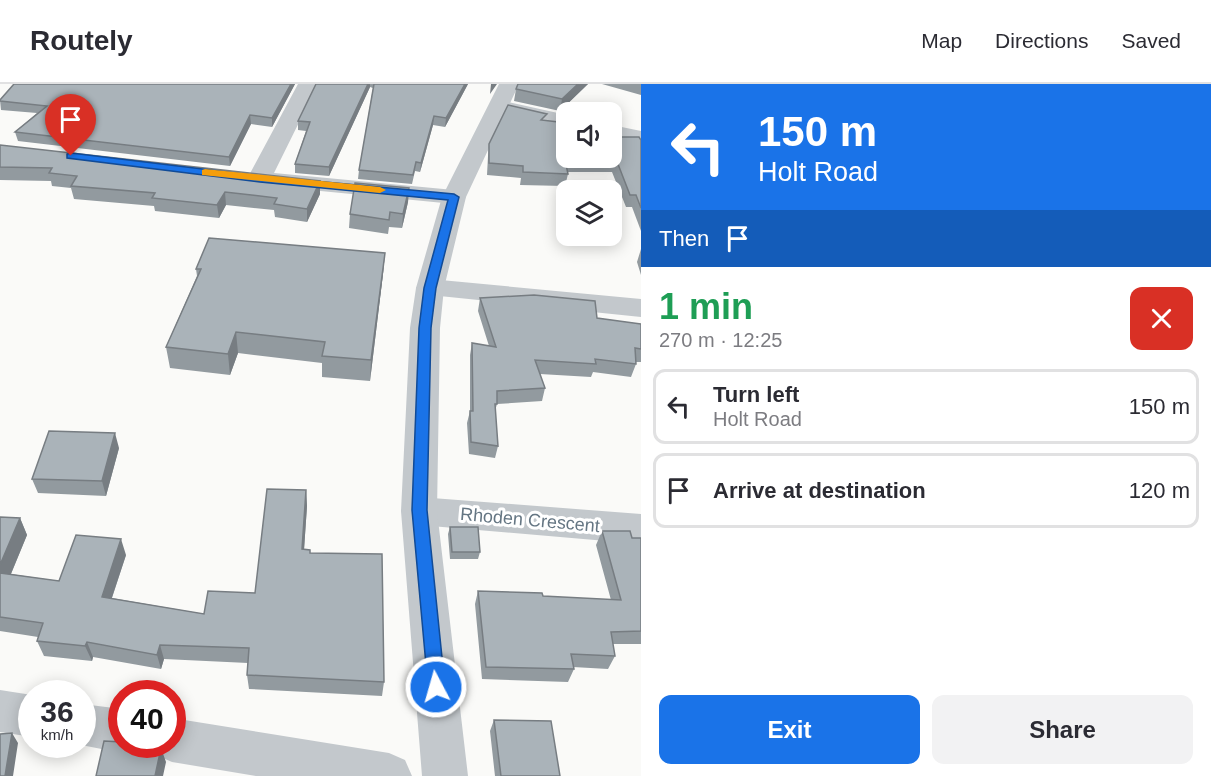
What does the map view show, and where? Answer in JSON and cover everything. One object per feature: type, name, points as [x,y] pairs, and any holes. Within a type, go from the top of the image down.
[{"type":"street","points":[[308,84],[248,177],[454,197]]},
{"type":"street","points":[[445,776],[419,510],[425,328],[430,288],[454,197],[504,95],[556,117]]},
{"type":"street","points":[[622,134],[641,138]]},
{"type":"street","points":[[430,288],[641,308]]},
{"type":"street","name":"Rhoden Crescent","points":[[419,510],[641,529]]},
{"type":"street","points":[[0,711],[18,714]]},
{"type":"street","points":[[186,742],[389,776]]},
{"type":"building","points":[[14,84],[291,84],[272,118],[250,115],[229,157],[15,132],[47,106],[0,101]]},
{"type":"building","points":[[316,84],[368,84],[329,167],[295,164],[310,122],[298,121]]},
{"type":"building","points":[[374,84],[465,84],[446,118],[434,116],[421,163],[416,162],[413,175],[359,170]]},
{"type":"building","points":[[518,84],[578,84],[562,99],[516,89]]},
{"type":"building","points":[[508,105],[547,114],[541,120],[556,122],[556,168],[567,168],[568,174],[523,172],[523,166],[489,163],[489,144]]},
{"type":"building","points":[[622,137],[639,137],[641,140],[641,208],[636,195],[630,195],[620,168],[622,168]]},
{"type":"building","points":[[0,145],[320,181],[307,209],[274,204],[277,198],[225,192],[217,205],[152,198],[155,193],[71,186],[77,176],[49,173],[52,168],[0,167]]},
{"type":"building","points":[[355,183],[409,188],[403,214],[390,212],[389,220],[350,214]]},
{"type":"building","points":[[209,238],[385,253],[371,360],[322,356],[325,342],[236,332],[228,354],[166,347],[201,269],[196,269]]},
{"type":"building","points":[[534,295],[595,301],[597,318],[641,324],[641,349],[635,348],[636,364],[595,359],[596,364],[535,360],[545,388],[497,391],[497,404],[495,404],[498,446],[471,442],[472,343],[496,347],[480,298]]},
{"type":"building","points":[[49,431],[115,433],[102,481],[32,479]]},
{"type":"building","points":[[267,489],[306,490],[302,549],[310,550],[310,553],[382,554],[384,682],[247,675],[249,648],[160,645],[157,655],[87,642],[85,646],[37,641],[43,623],[0,617],[0,573],[59,581],[76,535],[121,539],[102,597],[204,614],[208,591],[255,593]]},
{"type":"building","points":[[0,517],[20,518],[0,565]]},
{"type":"building","points":[[450,527],[478,527],[480,552],[452,552]]},
{"type":"building","points":[[602,531],[630,531],[632,538],[641,538],[641,631],[611,632],[615,656],[571,654],[574,669],[486,667],[478,591],[542,593],[543,596],[621,600]]},
{"type":"building","points":[[494,720],[551,721],[560,776],[501,776]]},
{"type":"building","points":[[12,733],[5,776],[0,776],[0,734]]},
{"type":"building","points":[[104,741],[108,741],[108,758],[159,758],[155,776],[96,776]]},
{"type":"slow traffic","points":[[205,172],[380,190]]},
{"type":"route","points":[[71,156],[260,179],[454,197],[430,288],[425,328],[419,510],[436,687]]}]
